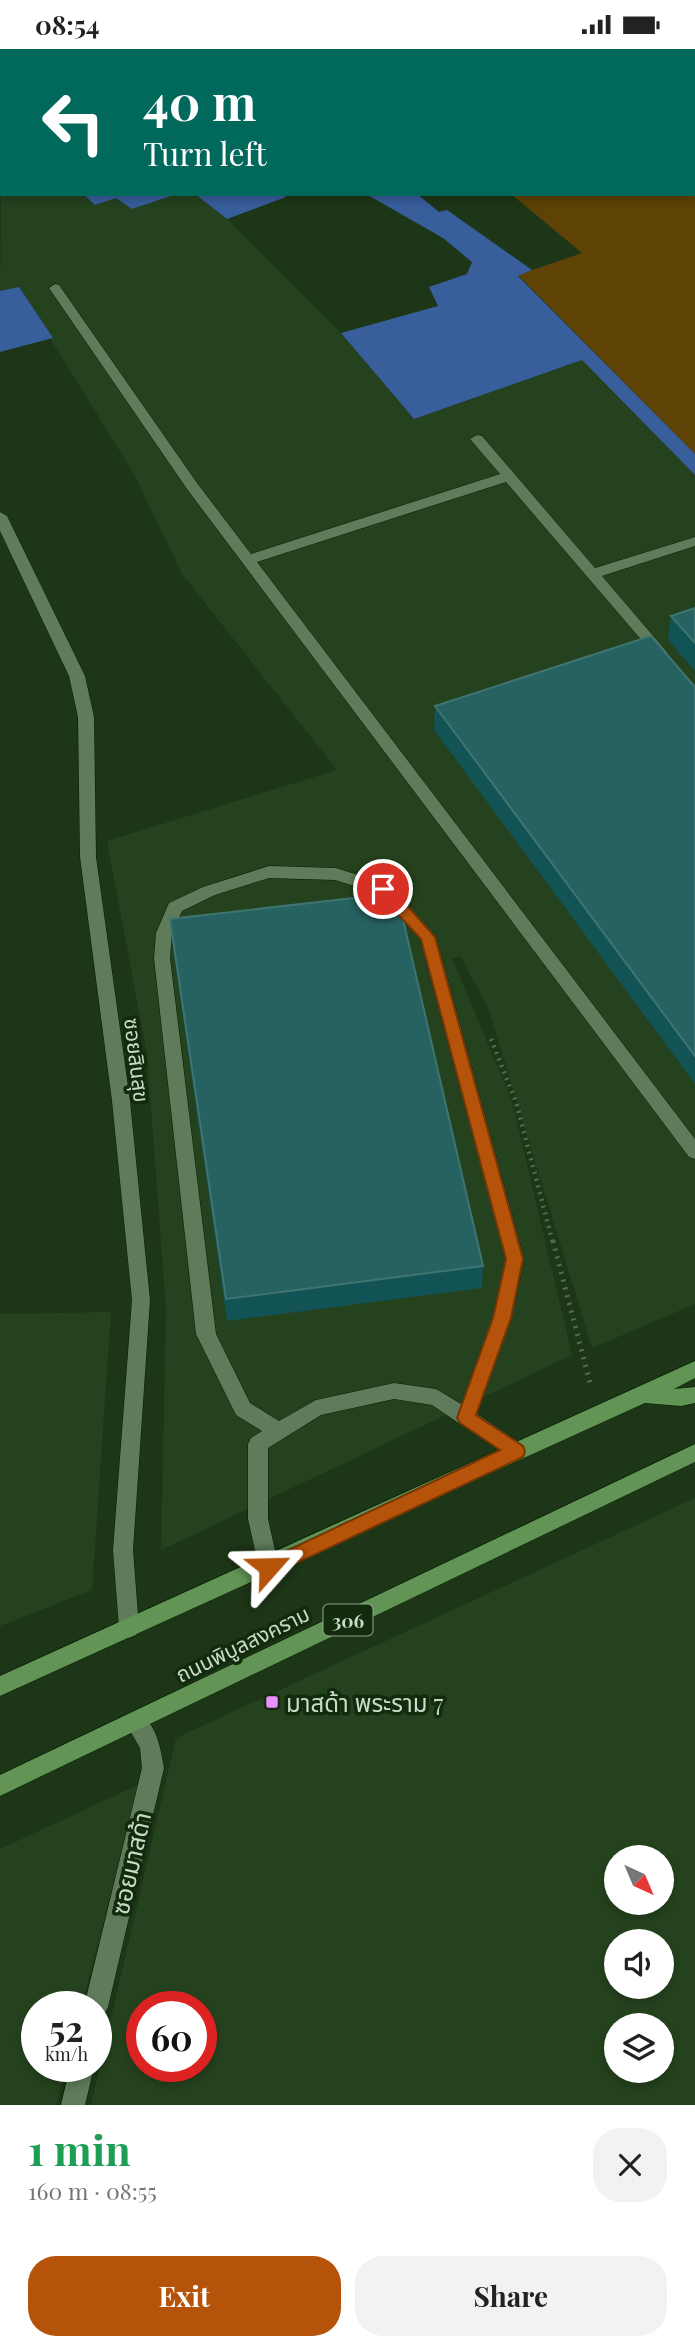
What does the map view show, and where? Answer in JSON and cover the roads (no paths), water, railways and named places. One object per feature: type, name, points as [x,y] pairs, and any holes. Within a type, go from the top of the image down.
[{"type":"main road","points":[[0,1686],[269,1567],[516,1451],[647,1395],[695,1369]]},
{"type":"main road","points":[[647,1395],[681,1398],[695,1395]]},
{"type":"main road","name":"ถนนพิบูลสงคราม","points":[[0,1786],[695,1453]]},
{"type":"street","points":[[55,288],[192,486],[695,1152]]},
{"type":"street","points":[[477,439],[669,664]]},
{"type":"street","points":[[248,560],[509,476]]},
{"type":"street","name":"ซอยสินสุข","points":[[0,516],[77,676],[86,717],[88,857],[121,1101],[141,1300],[122,1550],[129,1628]]},
{"type":"street","points":[[592,574],[695,541]]},
{"type":"street","points":[[279,1431],[243,1409],[206,1334],[162,958],[164,933],[175,907],[209,891],[269,872],[336,874],[383,889],[428,937],[514,1259],[502,1318],[466,1418]]},
{"type":"street","points":[[269,1567],[258,1518],[258,1444],[316,1408],[394,1391],[436,1397],[516,1451]]},
{"type":"street","name":"ซอยมาสด้า","points":[[100,1991],[153,1768],[150,1745],[136,1722]]},
{"type":"street","points":[[73,2105],[78,2082]]},
{"type":"water","points":[[85,196],[171,196],[132,209],[116,198],[95,205]]},
{"type":"water","points":[[198,196],[286,197],[227,219]]},
{"type":"water","points":[[370,196],[419,196],[439,212],[447,210],[532,270],[518,276],[695,454],[695,475],[582,360],[414,419],[341,333],[438,306],[429,287],[467,274],[472,262],[443,238]]},
{"type":"water","points":[[19,287],[53,338],[0,352],[0,291]]},
{"type":"place","name":"มาสด้า พระราม 7","points":[[272,1702]]}]
